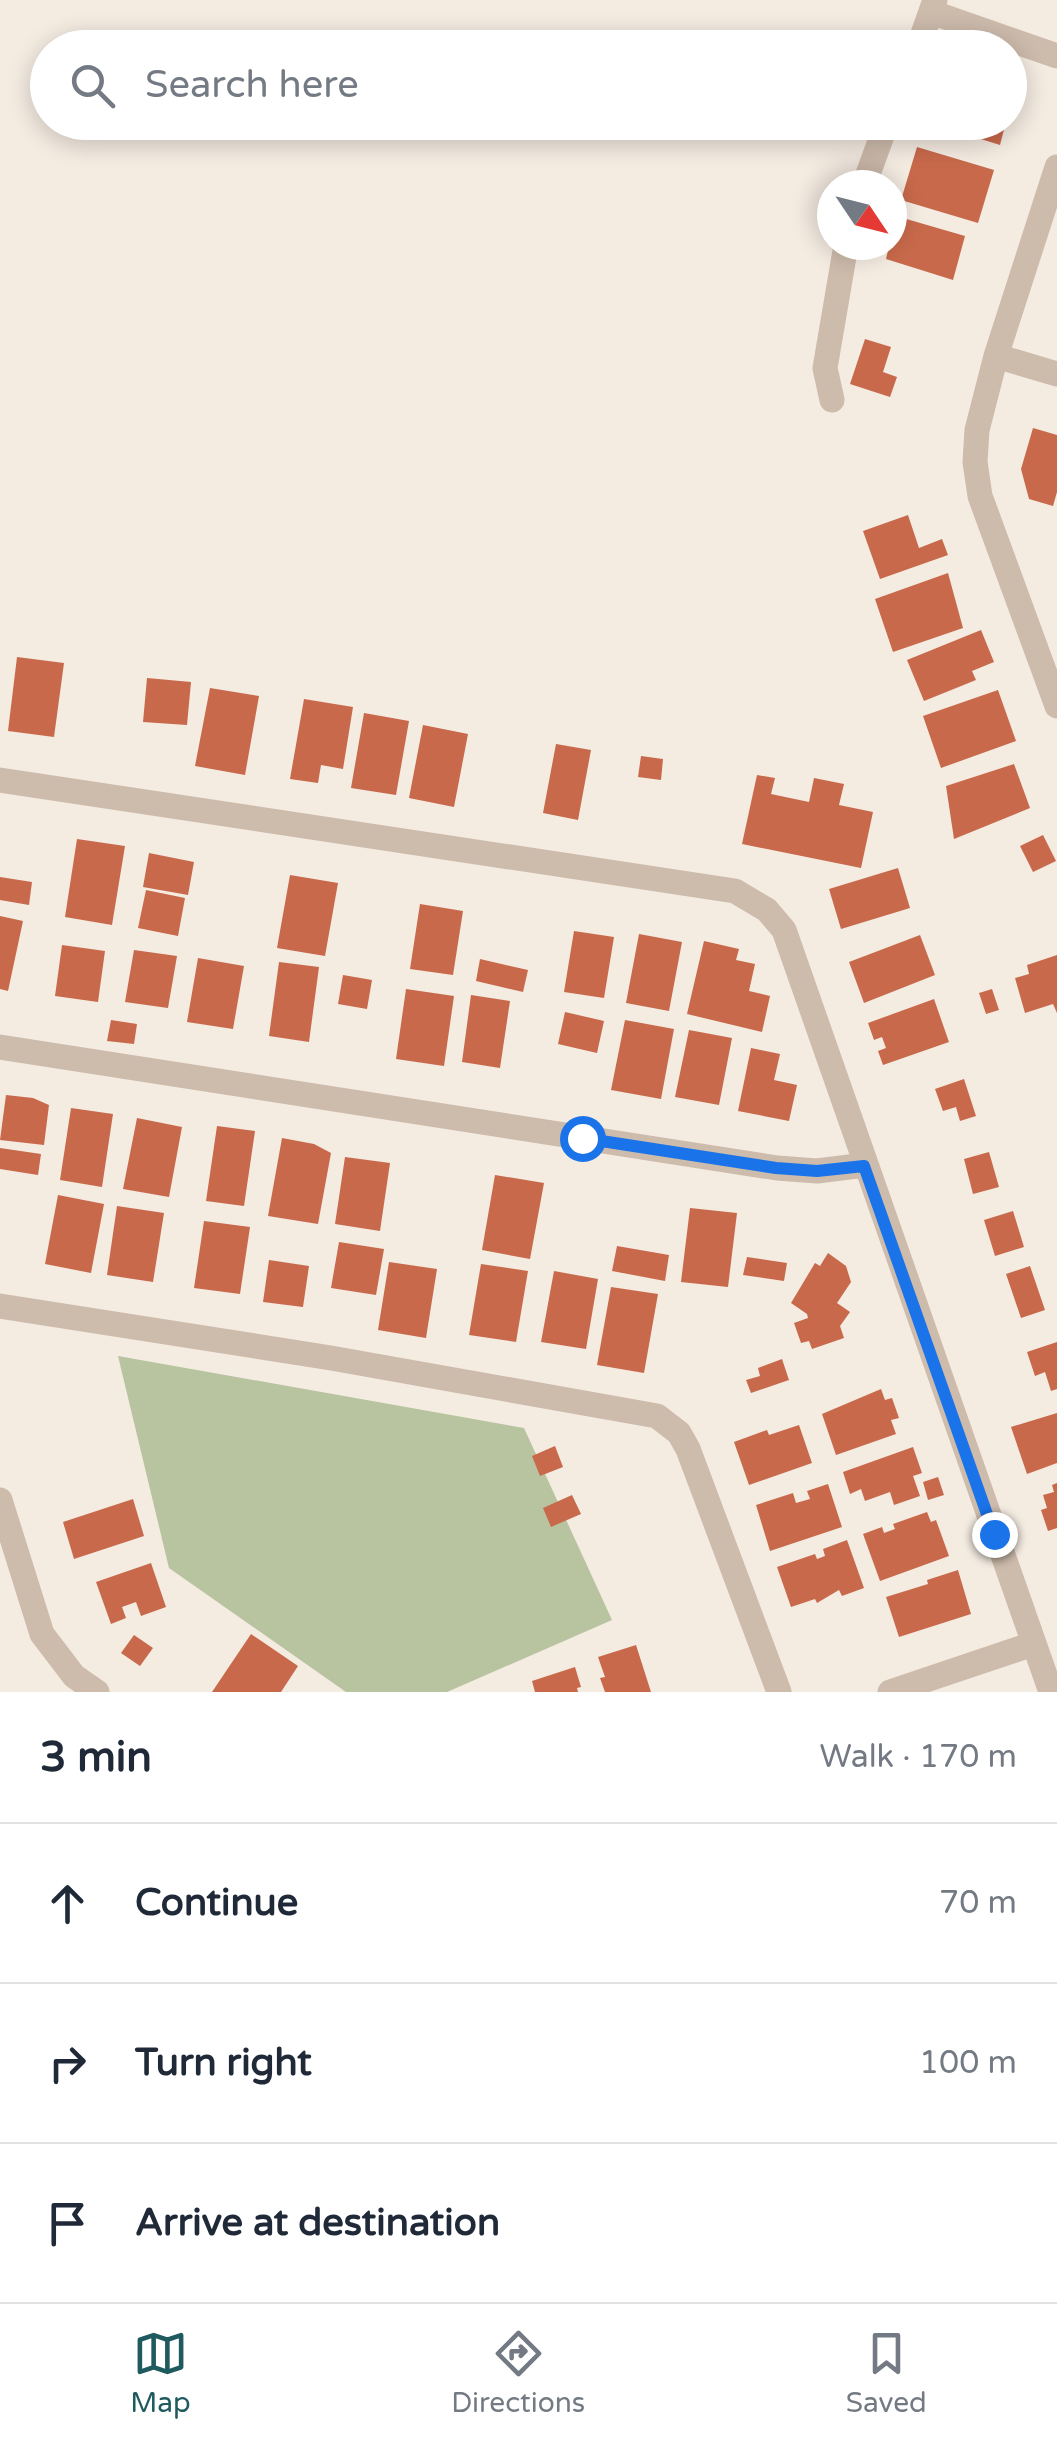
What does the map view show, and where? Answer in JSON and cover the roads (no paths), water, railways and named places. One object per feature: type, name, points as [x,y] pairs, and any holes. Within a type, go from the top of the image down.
[{"type":"street","points":[[924,30],[932,6],[992,30]]},
{"type":"street","points":[[1027,44],[1057,56]]},
{"type":"street","points":[[869,170],[880,140]]},
{"type":"street","points":[[1057,166],[996,356],[977,430],[975,462],[980,496],[1057,706]]},
{"type":"street","points":[[832,400],[825,368],[843,260]]},
{"type":"street","points":[[996,356],[1057,374]]},
{"type":"street","points":[[0,780],[734,891],[767,910],[784,930],[1051,1692]]},
{"type":"street","points":[[0,1048],[776,1168],[817,1171],[864,1166]]},
{"type":"street","points":[[0,1306],[331,1358],[657,1416],[680,1433],[688,1450],[779,1692]]},
{"type":"street","points":[[0,1500],[42,1634],[74,1676],[97,1692]]},
{"type":"street","points":[[890,1692],[1033,1644]]}]
